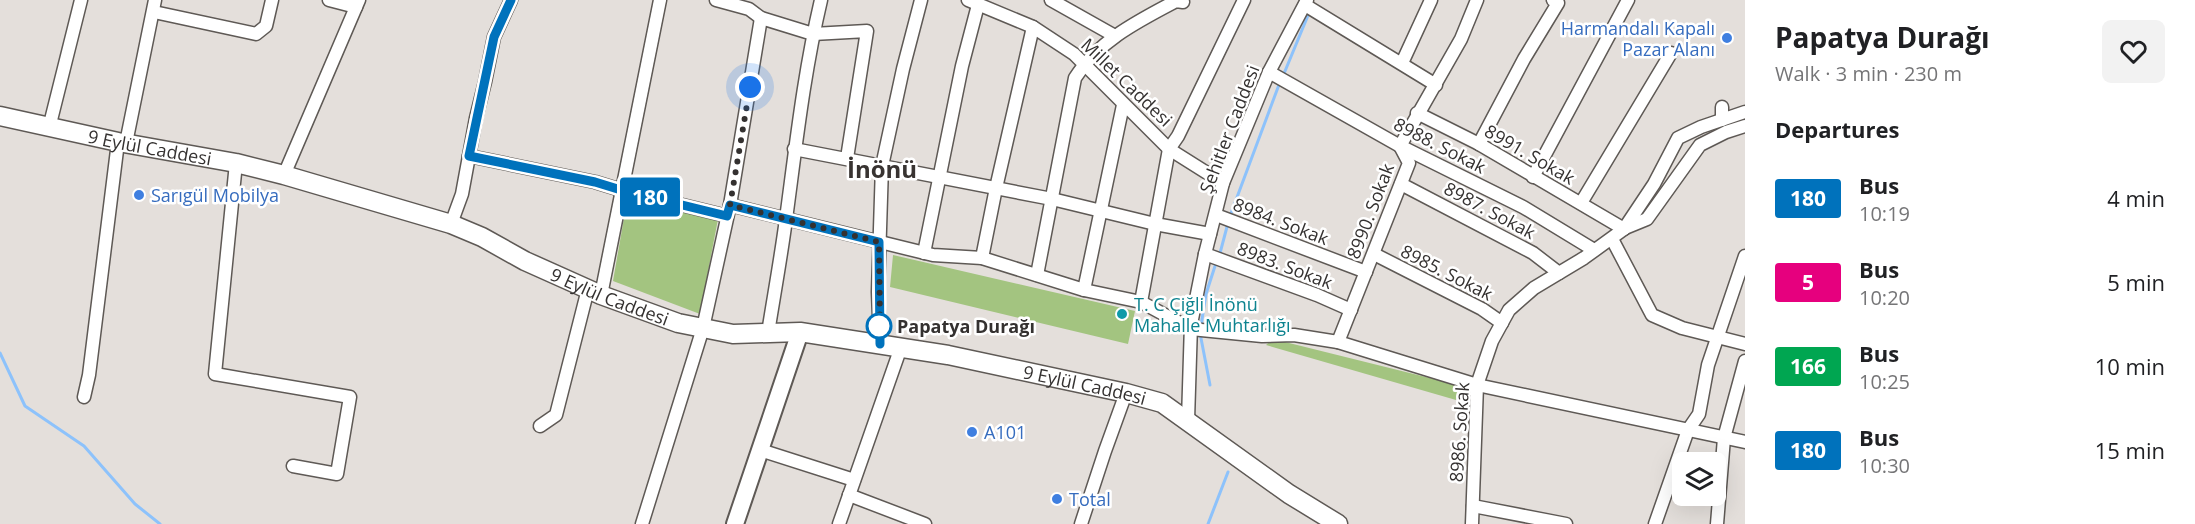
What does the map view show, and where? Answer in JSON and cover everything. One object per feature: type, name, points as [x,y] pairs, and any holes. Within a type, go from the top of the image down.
[{"type":"main road","name":"9 Eylül Caddesi","points":[[0,116],[122,143],[236,163],[451,224],[594,292],[678,323],[733,334],[800,332],[901,347],[1126,393],[1162,403],[1289,494],[1333,522]]},
{"type":"street","points":[[50,128],[81,0]]},
{"type":"street","points":[[84,397],[122,143],[155,6],[256,34],[266,26],[272,0]]},
{"type":"street","points":[[284,175],[358,4],[329,0]]},
{"type":"street","points":[[451,224],[462,194],[494,37],[511,0]]},
{"type":"street","points":[[540,426],[555,415],[594,292],[621,190],[660,0]]},
{"type":"street","points":[[717,0],[734,2],[761,18],[813,34],[867,31],[847,158]]},
{"type":"street","points":[[768,333],[786,219],[794,149],[813,34],[821,0]]},
{"type":"street","points":[[880,344],[879,242],[882,166],[921,0]]},
{"type":"street","points":[[1051,0],[1115,36]]},
{"type":"street","points":[[1141,302],[1169,149],[1244,0]]},
{"type":"street","points":[[1402,63],[1431,0]]},
{"type":"street","name":"8990. Sokak","points":[[1338,342],[1409,163],[1400,146],[1461,39],[1477,0]]},
{"type":"street","points":[[1533,177],[1628,0]]},
{"type":"street","points":[[1037,275],[1075,78],[1084,64],[1131,24],[1181,1]]},
{"type":"street","points":[[1479,144],[1556,1]]},
{"type":"street","points":[[924,253],[973,2]]},
{"type":"street","name":"Millet Caddesi","points":[[973,2],[1033,27],[1074,54],[1169,149],[1223,183]]},
{"type":"street","points":[[1309,5],[1436,85]]},
{"type":"street","name":"Şehitler Caddesi","points":[[1188,420],[1191,329],[1208,255],[1210,234],[1219,216],[1223,183],[1269,72],[1309,5]]},
{"type":"street","points":[[642,524],[703,328],[728,211],[761,18]]},
{"type":"street","points":[[982,258],[1033,27]]},
{"type":"street","points":[[1581,203],[1671,53]]},
{"type":"street","name":"8988. Sokak","points":[[1269,72],[1400,146],[1522,207],[1594,250]]},
{"type":"street","points":[[1084,290],[1123,105]]},
{"type":"street","name":"8986. Sokak","points":[[1624,229],[1654,184],[1678,138],[1722,113],[1745,112]]},
{"type":"street","name":"8991. Sokak","points":[[1417,113],[1479,144],[1624,229]]},
{"type":"street","name":"8986. Sokak","points":[[1472,524],[1477,385],[1492,341],[1509,310],[1534,288],[1624,229],[1647,219],[1700,145],[1726,132],[1745,126]]},
{"type":"street","points":[[794,149],[1052,199],[1155,224],[1210,234]]},
{"type":"street","points":[[469,156],[584,179],[621,190],[728,211],[786,219],[924,253],[982,258],[1084,290],[1141,302],[1191,329],[1262,336],[1294,334],[1338,342],[1477,385],[1745,442]]},
{"type":"street","points":[[236,163],[215,374],[350,397],[337,474],[292,466]]},
{"type":"street","name":"8987. Sokak","points":[[1401,184],[1533,254],[1559,273]]},
{"type":"street","name":"8984. Sokak","points":[[1219,216],[1366,272]]},
{"type":"street","points":[[1612,239],[1652,315],[1682,328],[1745,344]]},
{"type":"street","name":"8985. Sokak","points":[[1374,254],[1482,309],[1502,322]]},
{"type":"street","name":"8983. Sokak","points":[[1208,255],[1351,310]]},
{"type":"street","points":[[1655,524],[1688,430],[1699,414],[1708,365],[1745,255]]},
{"type":"street","points":[[735,524],[800,332]]},
{"type":"street","points":[[839,524],[901,347]]},
{"type":"street","points":[[1717,524],[1724,438],[1745,361]]},
{"type":"street","points":[[1081,524],[1104,451],[1126,393]]},
{"type":"street","points":[[760,450],[854,480]]},
{"type":"street","points":[[849,495],[924,524]]},
{"type":"street","points":[[1473,506],[1566,524]]},
{"type":"green space","points":[[627,201],[718,219],[700,314],[613,281]]},
{"type":"green space","points":[[893,255],[1135,311],[1128,344],[890,287]]},
{"type":"green space","points":[[1273,339],[1458,385],[1456,400],[1266,345]]},
{"type":"waterway","points":[[1283,76],[1309,13]]},
{"type":"waterway","points":[[1230,216],[1280,82]]},
{"type":"waterway","points":[[1219,257],[1228,223]]},
{"type":"waterway","points":[[1201,326],[1206,294],[1216,263]]},
{"type":"waterway","points":[[1200,333],[1210,385]]},
{"type":"waterway","points":[[0,353],[25,406],[84,446],[135,504],[160,524]]},
{"type":"waterway","points":[[1208,524],[1228,472]]},
{"type":"bus line","name":"180","points":[[511,0],[494,37],[469,156],[595,182],[727,216],[730,205],[879,242],[880,344]]},
{"type":"place","name":"Harmandalı Kapalı Pazar Alanı","points":[[1727,38]]},
{"type":"place","name":"Sarıgül Mobilya","points":[[139,195]]},
{"type":"place","name":"T. C Çiğli İnönü Mahalle Muhtarlığı","points":[[1122,314]]},
{"type":"place","name":"Papatya Durağı","points":[[879,326]]},
{"type":"place","name":"A101","points":[[972,432]]},
{"type":"place","name":"Total","points":[[1057,499]]},
{"type":"district","name":"İnönü","points":[[882,168]]},
{"type":"route","points":[[750,87],[730,205],[879,242],[880,329],[879,326]]}]
